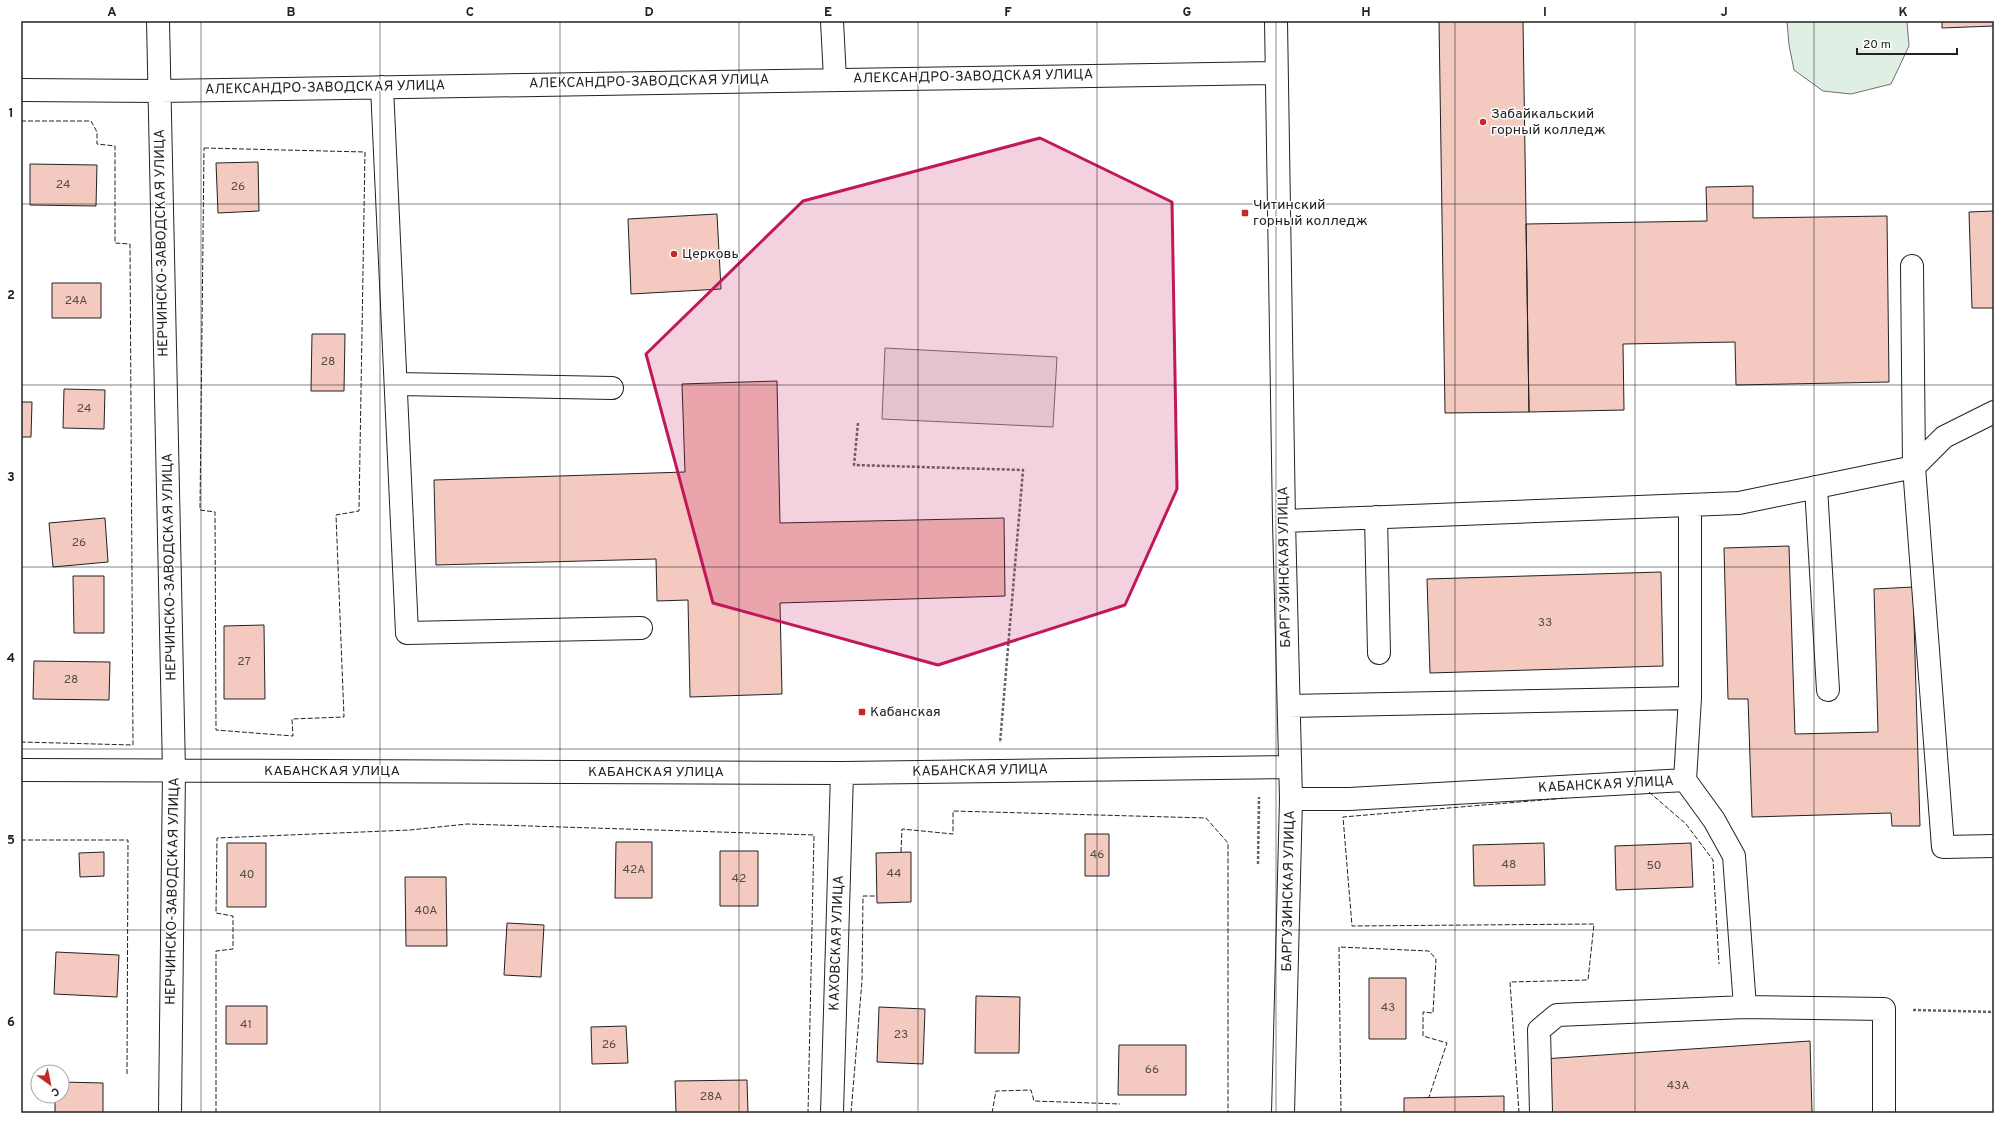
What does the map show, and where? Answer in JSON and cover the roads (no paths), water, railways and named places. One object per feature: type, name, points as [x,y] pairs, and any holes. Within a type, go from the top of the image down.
[{"type":"street","name":"НЕРЧИНСКО-ЗАВОДСКАЯ УЛИЦА","points":[[158,21],[174,771],[170,1113]]},
{"type":"street","points":[[832,21],[835,79]]},
{"type":"street","name":"БАРГУЗИНСКАЯ УЛИЦА","points":[[1276,21],[1284,521],[1291,799],[1283,1113]]},
{"type":"street","name":"АЛЕКСАНДРО-ЗАВОДСКАЯ УЛИЦА","points":[[21,90],[159,91],[382,86],[1276,73]]},
{"type":"street","points":[[382,86],[407,633],[641,628]]},
{"type":"street","points":[[1912,266],[1914,467],[1943,847],[1994,846]]},
{"type":"street","points":[[396,384],[612,388]]},
{"type":"street","points":[[1284,521],[1739,503],[1914,467],[1944,437],[1994,412]]},
{"type":"street","points":[[1816,487],[1828,690]]},
{"type":"street","points":[[1685,780],[1690,698],[1690,506]]},
{"type":"street","points":[[1376,517],[1379,653]]},
{"type":"street","points":[[1289,706],[1690,698]]},
{"type":"street","name":"КАБАНСКАЯ УЛИЦА","points":[[21,770],[842,773],[1290,766]]},
{"type":"street","name":"КАХОВСКАЯ УЛИЦА","points":[[832,1113],[842,773]]},
{"type":"street","name":"КАБАНСКАЯ УЛИЦА","points":[[1291,799],[1349,799],[1685,780],[1714,820],[1734,856],[1745,1007]]},
{"type":"street","points":[[1541,1113],[1539,1030],[1557,1016],[1745,1007],[1884,1009],[1884,1113]]},
{"type":"place","name":"Забайкальский горный колледж","points":[[1483,122]]},
{"type":"place","name":"Читинский горный колледж","points":[[1245,213]]},
{"type":"place","name":"Церковь","points":[[674,254]]},
{"type":"place","name":"Кабанская","points":[[862,712]]}]
